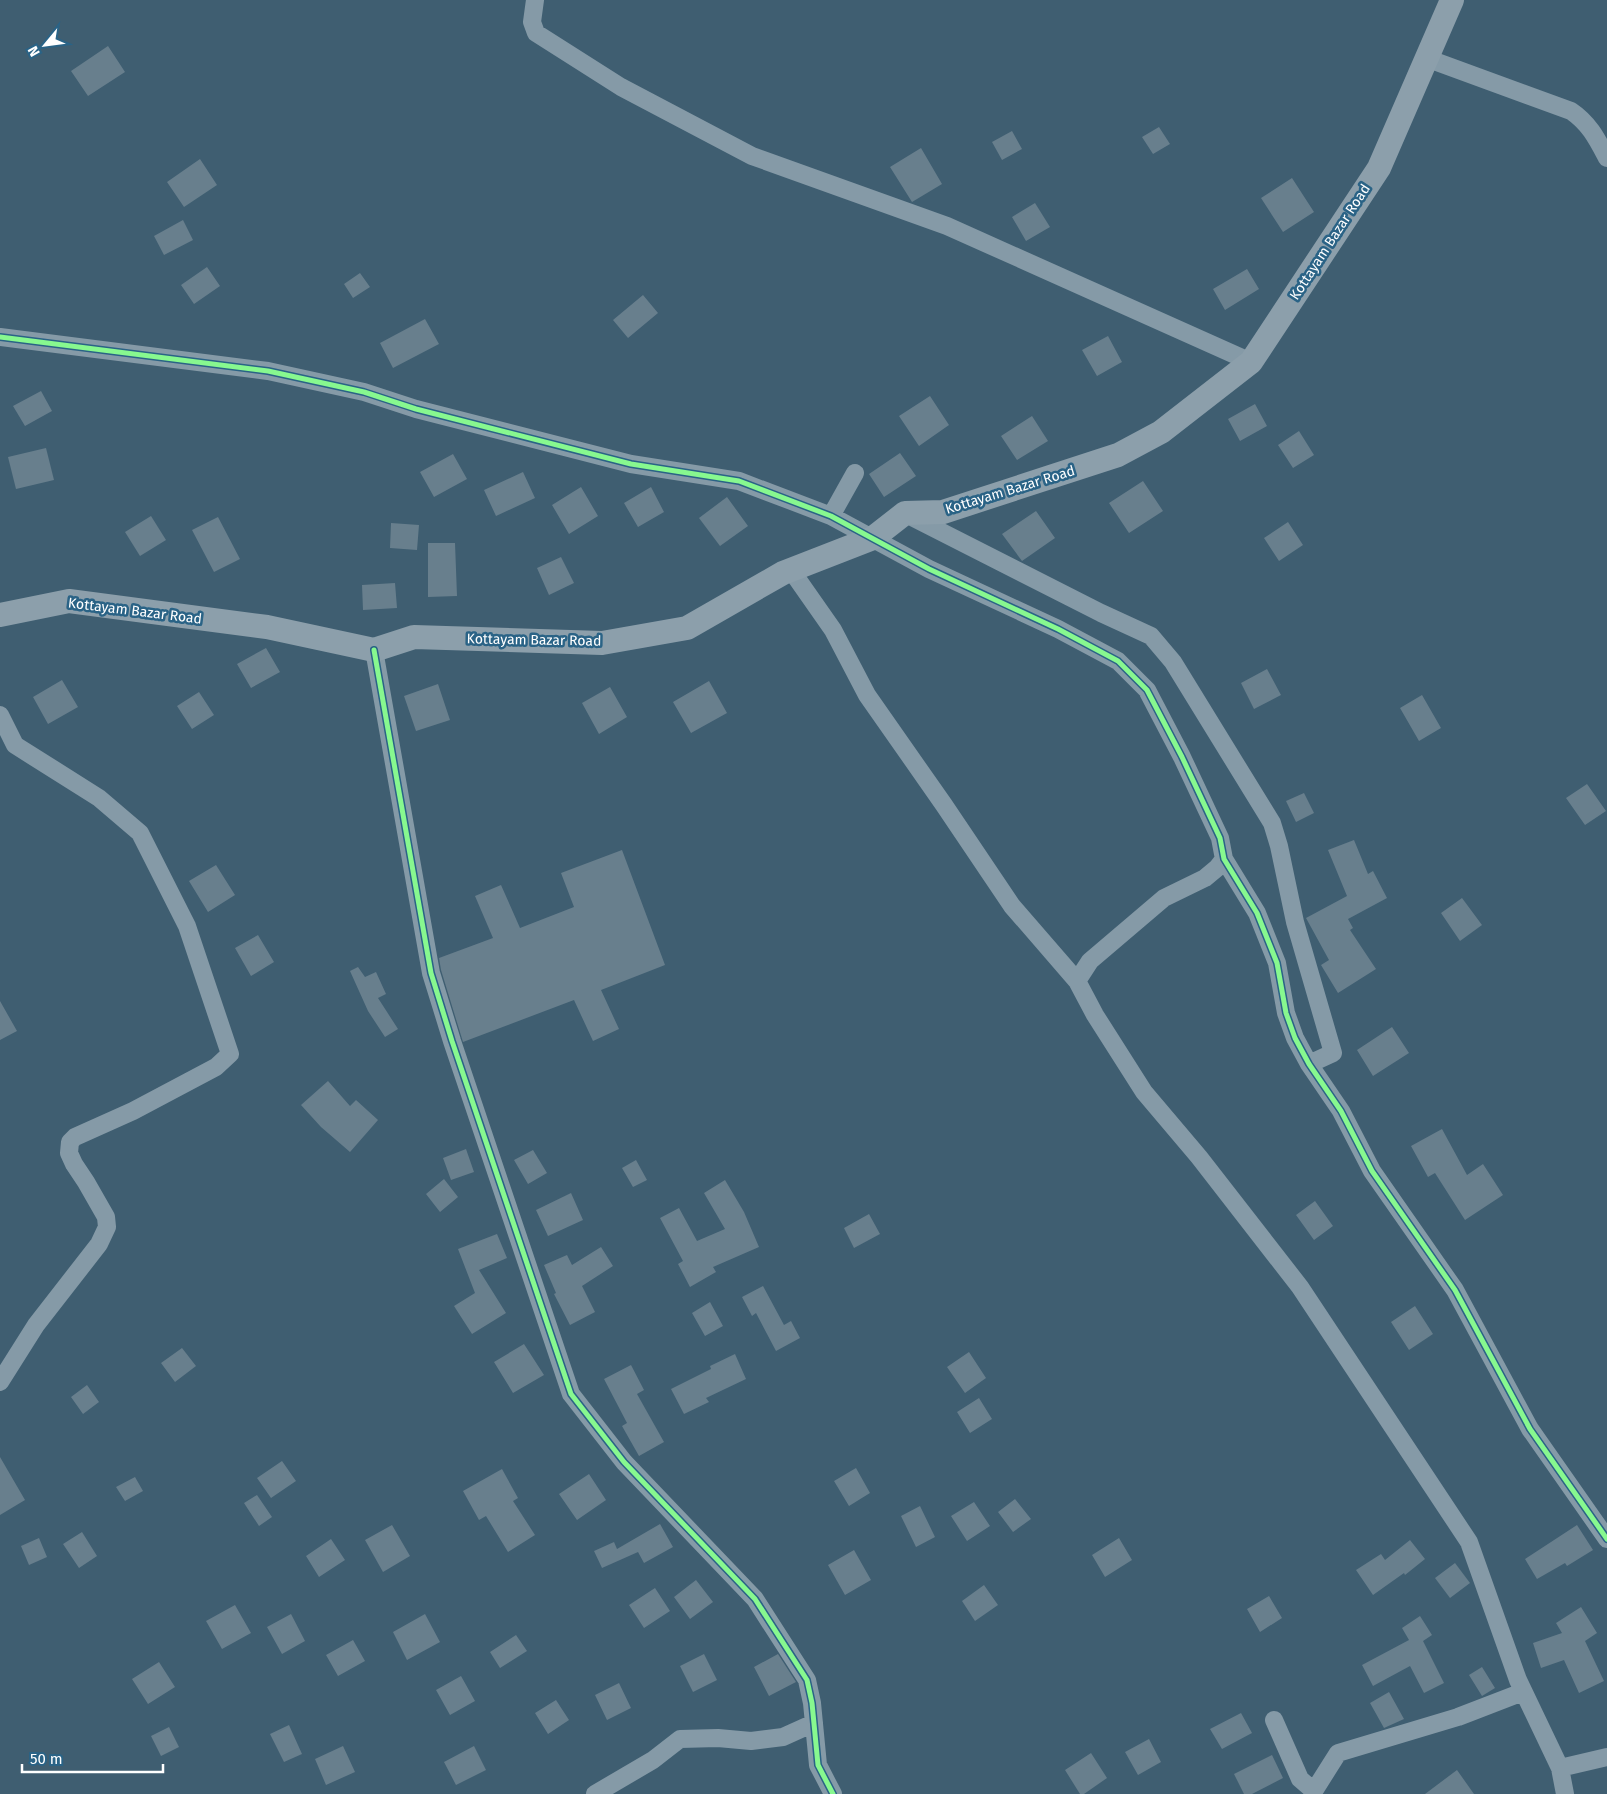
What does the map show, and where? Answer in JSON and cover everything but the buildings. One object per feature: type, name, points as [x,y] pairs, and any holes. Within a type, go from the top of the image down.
[{"type":"main road","name":"Kottayam Bazar Road","points":[[0,615],[69,601],[266,627],[374,650],[414,637],[602,643],[688,628],[791,570],[876,536],[905,513],[943,512],[1118,455],[1161,432],[1251,362],[1379,168],[1452,0]]},
{"type":"street","points":[[535,0],[532,22],[536,33],[621,86],[752,156],[947,226],[1251,362]]},
{"type":"street","points":[[1426,58],[1571,112],[1583,119],[1594,134],[1607,158]]},
{"type":"street","points":[[0,337],[268,371],[364,392],[416,408],[631,464],[739,481],[831,516],[876,536],[929,569],[1058,629],[1118,661],[1147,690],[1182,756],[1220,838],[1224,859],[1257,913],[1277,963],[1286,1013],[1295,1038],[1309,1064],[1341,1112],[1372,1170],[1455,1290],[1530,1429],[1607,1539]]},
{"type":"street","points":[[831,516],[855,473]]},
{"type":"street","points":[[905,513],[1101,613],[1151,636],[1173,662],[1272,823],[1279,846],[1295,922],[1333,1053],[1309,1064]]},
{"type":"street","points":[[791,570],[834,630],[867,695],[1012,906],[1077,981],[1095,1015],[1144,1092],[1199,1157],[1300,1287],[1469,1542],[1523,1692],[1560,1768],[1565,1794]]},
{"type":"street","points":[[374,650],[431,973],[452,1041],[571,1394],[624,1462],[755,1600],[807,1680],[818,1765],[833,1794]]},
{"type":"street","points":[[0,715],[15,744],[100,798],[140,833],[187,926],[230,1054],[216,1067],[104,1125],[75,1137],[70,1142],[69,1153],[106,1218],[107,1227],[100,1244],[36,1325],[0,1382]]},
{"type":"street","points":[[1077,981],[1090,961],[1164,898],[1205,878],[1224,859]]},
{"type":"street","points":[[1274,1720],[1300,1779],[1314,1793],[1338,1753],[1458,1717],[1523,1692]]},
{"type":"street","points":[[595,1794],[653,1760],[680,1739],[718,1738],[752,1741],[783,1738],[814,1723]]},
{"type":"street","points":[[1560,1768],[1607,1757]]},
{"type":"cycle path","points":[[0,337],[268,371],[364,392],[416,409],[631,464],[739,481],[831,516],[929,569],[1058,629],[1118,661],[1147,690],[1182,757],[1220,838],[1224,859],[1257,913],[1277,963],[1286,1013],[1295,1038],[1309,1064],[1341,1111],[1372,1171],[1455,1290],[1530,1429],[1607,1539]]},
{"type":"cycle path","points":[[374,650],[431,973],[452,1041],[571,1394],[624,1462],[755,1599],[807,1680],[812,1703],[818,1765],[833,1794]]}]
